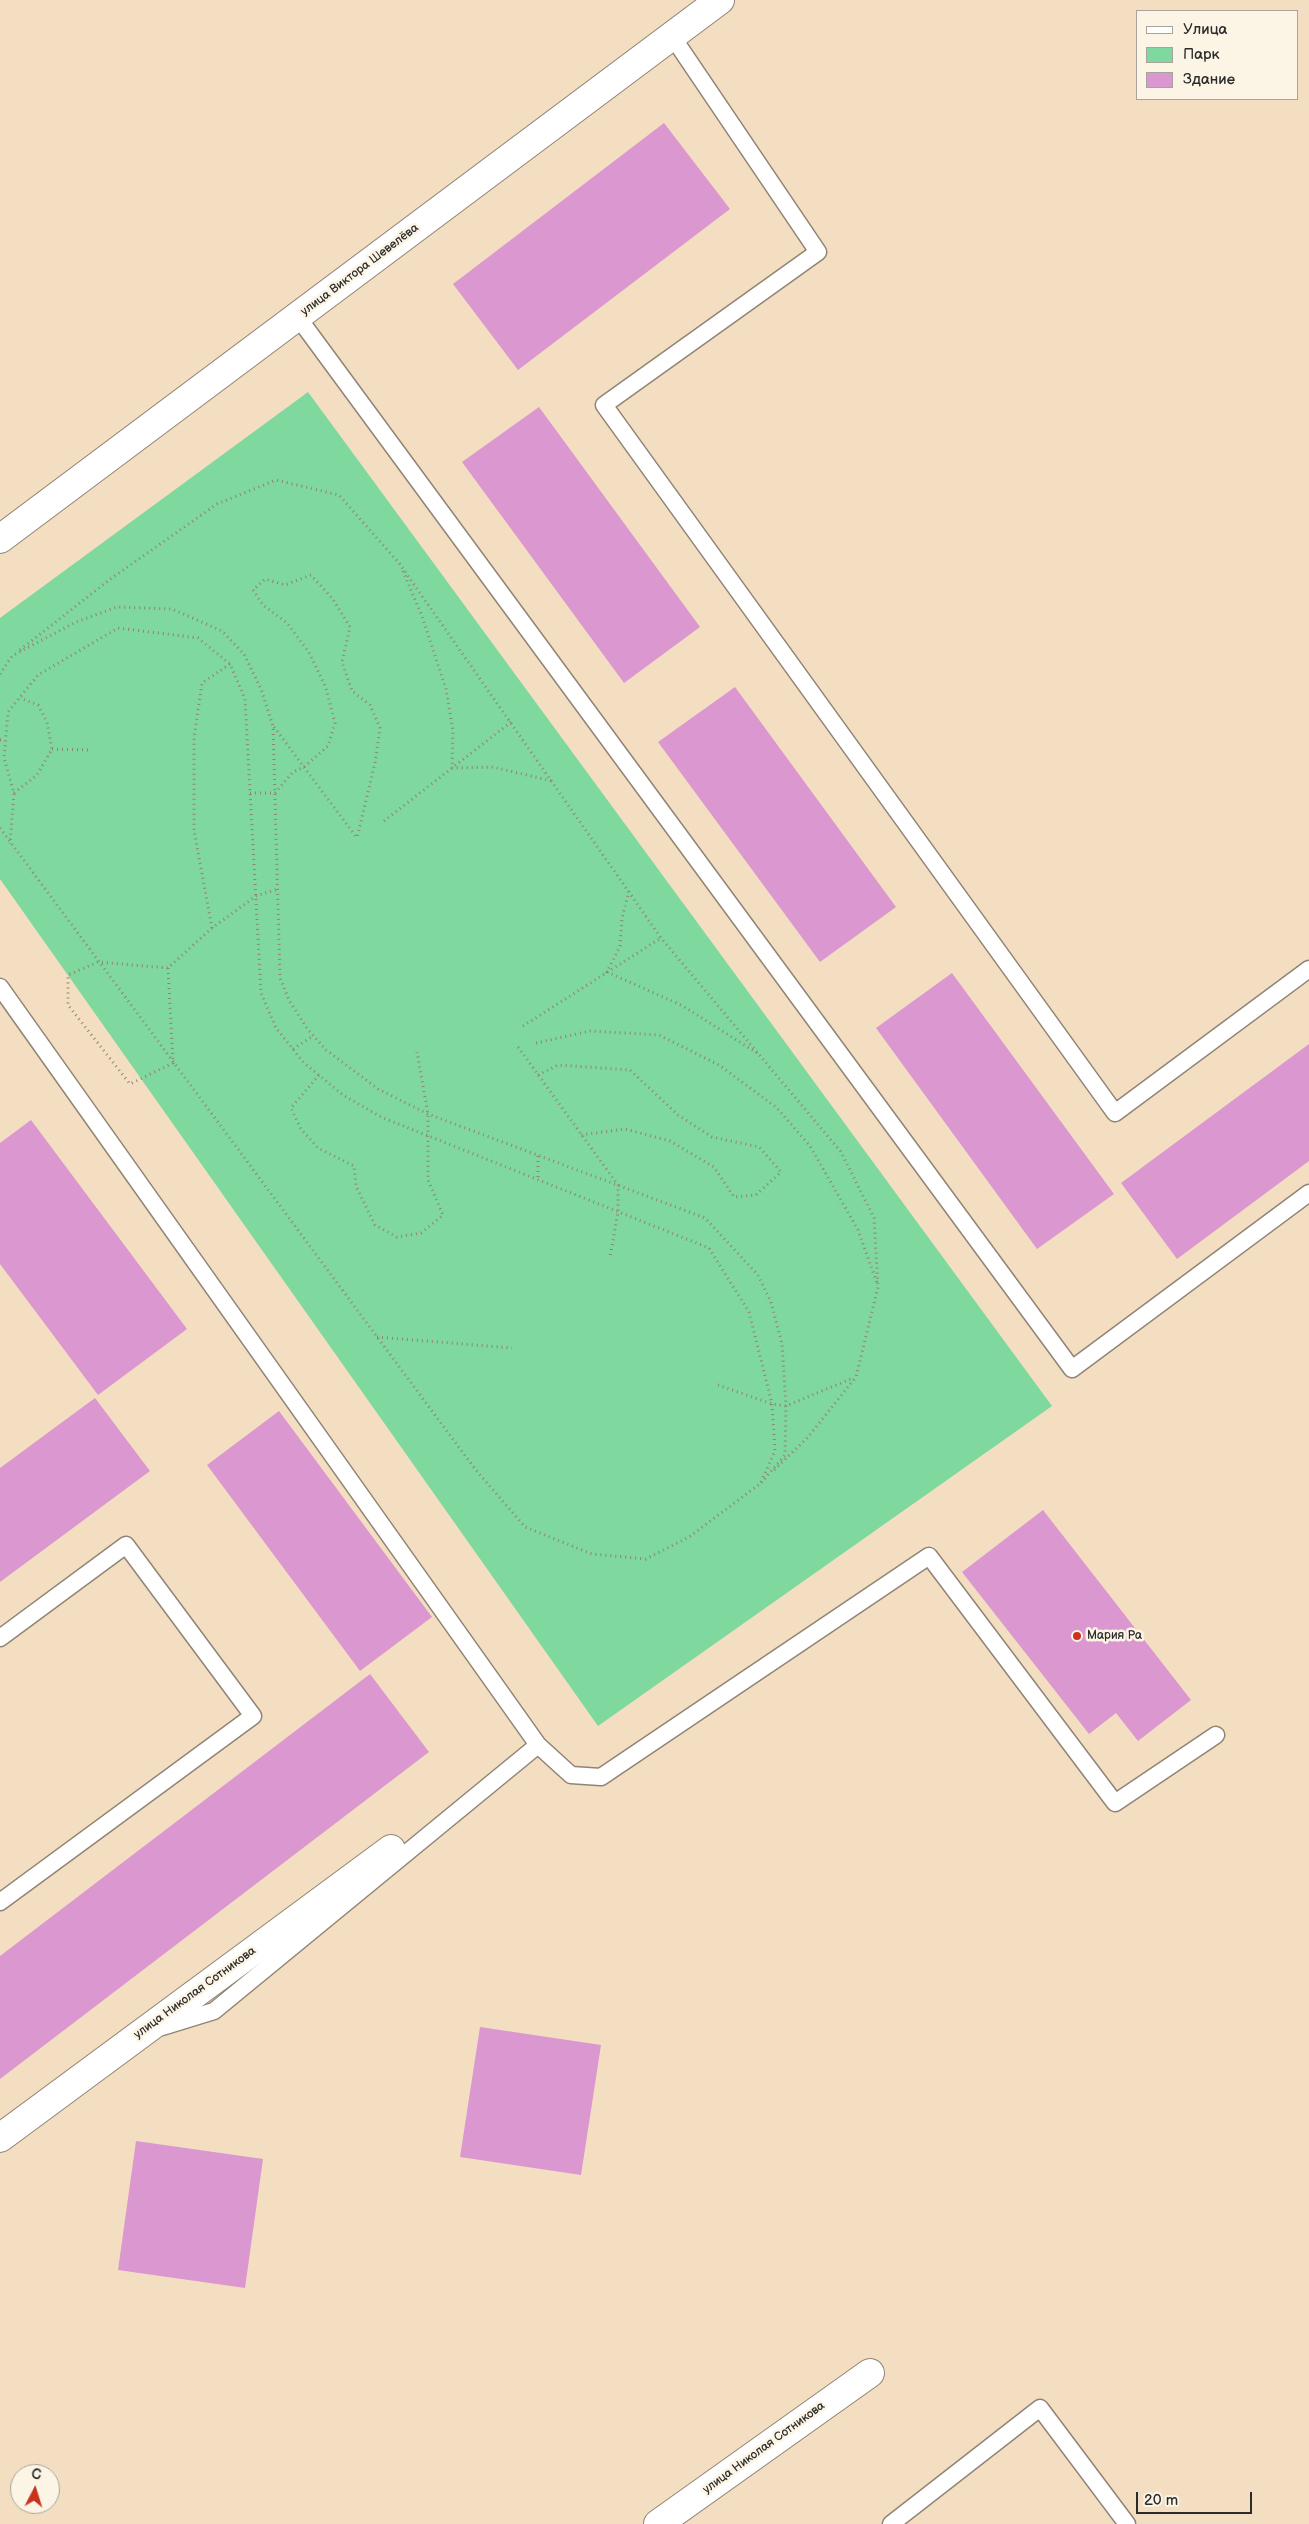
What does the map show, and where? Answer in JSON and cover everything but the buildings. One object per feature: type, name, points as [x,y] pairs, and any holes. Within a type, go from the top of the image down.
[{"type":"street","name":"улица Виктора Шевелёва","points":[[0,539],[720,0]]},
{"type":"street","name":"улица Николая Сотникова","points":[[0,2138],[138,2034],[391,1849]]},
{"type":"street","name":"улица Николая Сотникова","points":[[658,2524],[870,2373]]},
{"type":"lane","points":[[672,36],[818,252],[604,405],[1115,1113],[1309,969]]},
{"type":"lane","points":[[297,316],[1072,1369],[1309,1193]]},
{"type":"lane","points":[[0,987],[538,1745],[571,1775],[601,1777],[929,1556],[1115,1803],[1216,1735]]},
{"type":"lane","points":[[0,1638],[126,1545],[253,1716],[0,1902]]},
{"type":"lane","points":[[138,2034],[214,2011],[538,1745]]},
{"type":"lane","points":[[891,2524],[1040,2408],[1127,2524]]},
{"type":"path","points":[[0,674],[12,656],[109,580],[217,504],[276,480],[338,495],[399,563],[661,938],[841,1152],[874,1218],[878,1287],[856,1377],[808,1438],[760,1484],[689,1537],[646,1559],[592,1554],[525,1527],[475,1469],[173,1064],[0,828]]},
{"type":"path","points":[[399,563],[422,616],[446,689],[453,731],[452,768]]},
{"type":"path","points":[[250,793],[275,793],[293,772],[304,767],[328,746],[335,723],[324,685],[308,651],[287,623],[263,605],[253,590],[265,579],[285,585],[311,575],[332,598],[350,627],[342,662],[352,691],[370,705],[380,728],[375,763],[357,838],[304,767],[273,726]]},
{"type":"path","points":[[12,656],[76,622],[117,607],[172,609],[222,631],[244,654],[261,689],[273,726],[280,978],[289,1000],[313,1036],[326,1050],[378,1088],[428,1114],[705,1218],[758,1276],[771,1302],[782,1344],[786,1406],[784,1455],[760,1484]]},
{"type":"path","points":[[10,844],[14,794],[4,758],[8,712],[38,675],[118,628],[198,638],[230,664],[245,699],[261,993],[276,1028],[304,1063],[343,1095],[382,1117],[708,1248],[749,1312],[772,1404],[775,1451],[760,1484]]},
{"type":"path","points":[[212,928],[194,830],[194,738],[202,683],[230,664]]},
{"type":"path","points":[[14,794],[37,775],[52,750],[47,722],[38,705],[20,698]]},
{"type":"path","points":[[384,821],[510,722]]},
{"type":"path","points":[[0,740],[5,740]]},
{"type":"path","points":[[52,750],[88,750]]},
{"type":"path","points":[[452,768],[493,767],[552,782]]},
{"type":"path","points":[[173,1064],[130,1084],[68,1005],[68,975],[98,962],[168,968],[212,928],[256,896],[278,889]]},
{"type":"path","points":[[607,972],[620,946],[622,918],[629,891]]},
{"type":"path","points":[[523,1026],[661,938]]},
{"type":"path","points":[[168,968],[173,1064]]},
{"type":"path","points":[[607,972],[683,1006],[760,1054]]},
{"type":"path","points":[[536,1043],[590,1031],[659,1035],[719,1064],[776,1107],[810,1146],[858,1230],[878,1287]]},
{"type":"path","points":[[293,1049],[313,1036]]},
{"type":"path","points":[[518,1047],[618,1185],[618,1212],[610,1257]]},
{"type":"path","points":[[319,1075],[291,1108],[301,1129],[318,1148],[354,1166],[356,1186],[375,1225],[397,1237],[421,1233],[443,1216],[428,1180],[428,1114],[417,1052]]},
{"type":"path","points":[[538,1075],[558,1065],[630,1070],[678,1115],[712,1137],[759,1146],[781,1172],[756,1195],[734,1197],[714,1167],[670,1141],[625,1129],[581,1135]]},
{"type":"path","points":[[538,1156],[538,1180]]},
{"type":"path","points":[[376,1337],[512,1348]]},
{"type":"path","points":[[718,1385],[772,1404],[786,1406],[856,1377]]},
{"type":"green space","points":[[308,392],[1052,1406],[598,1726],[0,879],[0,618]]},
{"type":"place","name":"Мария Ра","points":[[1077,1636]]}]
